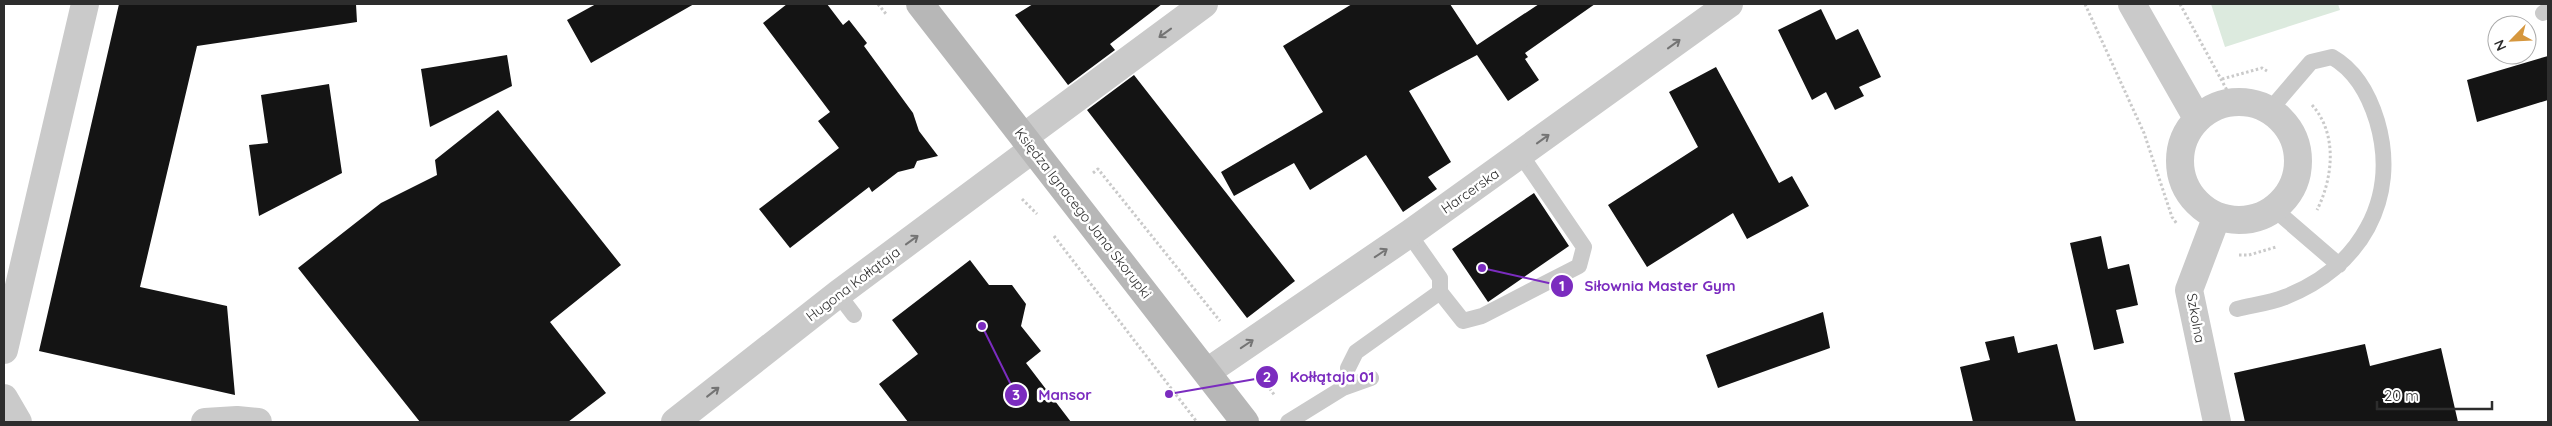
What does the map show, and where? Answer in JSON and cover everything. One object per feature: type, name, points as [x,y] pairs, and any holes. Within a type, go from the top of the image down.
[{"type":"main road","name":"Księdza Ignacego Jana Skorupki","points":[[920,4],[1245,422]]},
{"type":"street","points":[[4,350],[85,4]]},
{"type":"street","name":"Hugona Kołłątaja","points":[[675,422],[846,304],[1029,143],[1204,4]]},
{"type":"street","name":"Harcerska","points":[[1207,372],[1409,234],[1729,4]]},
{"type":"street","points":[[2132,4],[2197,118]]},
{"type":"street","points":[[2228,91],[2269,111],[2287,127],[2295,142],[2298,158],[2296,175],[2290,191],[2274,209],[2250,220],[2233,220],[2217,216],[2202,208],[2190,196],[2181,172],[2181,147],[2187,131],[2197,118],[2211,108],[2228,91]]},
{"type":"street","name":"Szkolna","points":[[2217,216],[2189,290],[2217,422]]},
{"type":"street","points":[[4,398],[18,422]]},
{"type":"street","points":[[205,422],[237,420],[258,422]]},
{"type":"lane","points":[[2237,309],[2284,298],[2308,287],[2338,265],[2359,240],[2377,206],[2384,181],[2382,139],[2365,92],[2344,64],[2332,57],[2311,62],[2288,86],[2269,111]]},
{"type":"lane","points":[[1409,234],[1440,278],[1440,292],[1463,321],[1482,316],[1579,266],[1584,247],[1521,155]]},
{"type":"lane","points":[[2274,209],[2338,265]]},
{"type":"lane","points":[[1348,368],[1356,352],[1440,292]]},
{"type":"lane","points":[[1290,421],[1343,388],[1371,378]]},
{"type":"path","points":[[2085,4],[2144,133],[2172,217],[2189,242],[2217,253],[2249,255],[2282,245],[2309,222],[2326,189],[2331,171],[2330,151],[2322,122],[2315,108],[2262,68],[2228,91],[2180,4]]},
{"type":"path","points":[[1068,192],[1098,169],[1241,348],[1290,421]]},
{"type":"green space","points":[[2211,4],[2338,4],[2340,10],[2225,47]]},
{"type":"building","points":[[119,4],[356,4],[357,22],[197,46],[140,287],[227,306],[235,395],[39,351]]},
{"type":"building","points":[[596,4],[694,4],[591,63],[567,20]]},
{"type":"building","points":[[787,4],[827,4],[843,25],[849,20],[867,43],[864,46],[913,113],[919,131],[938,156],[917,161],[914,168],[898,172],[872,192],[869,187],[790,248],[759,209],[839,148],[818,121],[830,112],[763,23]]},
{"type":"building","points":[[1033,4],[1162,4],[1110,44],[1115,50],[1068,85],[1015,15]]},
{"type":"building","points":[[1352,4],[1450,4],[1477,45],[1539,4],[1595,4],[1525,53],[1528,57],[1525,59],[1539,80],[1508,101],[1477,55],[1409,91],[1451,162],[1428,177],[1437,189],[1403,212],[1366,155],[1310,190],[1294,163],[1234,196],[1221,172],[1323,112],[1283,46]]},
{"type":"building","points":[[1821,9],[1836,40],[1858,29],[1881,77],[1859,87],[1864,96],[1835,110],[1826,92],[1812,100],[1778,30]]},
{"type":"building","points":[[507,55],[512,86],[430,127],[421,69]]},
{"type":"building","points":[[2548,56],[2548,100],[2477,122],[2467,80],[2518,65],[2537,65],[2537,59]]},
{"type":"building","points":[[1716,67],[1779,183],[1792,176],[1809,206],[1747,239],[1733,213],[1647,267],[1608,205],[1698,147],[1669,92]]},
{"type":"building","points":[[1134,75],[1295,281],[1247,318],[1087,110]]},
{"type":"building","points":[[329,84],[342,173],[259,216],[249,145],[268,143],[261,95]]},
{"type":"building","points":[[498,110],[621,265],[550,322],[606,393],[568,422],[420,422],[298,268],[381,203],[437,175],[435,160]]},
{"type":"building","points":[[1534,193],[1569,246],[1488,302],[1452,249]]},
{"type":"building","points":[[2101,236],[2108,269],[2129,264],[2138,305],[2116,310],[2124,343],[2094,350],[2070,243]]},
{"type":"building","points":[[970,260],[989,285],[1012,285],[1026,304],[1021,326],[1041,351],[1026,363],[1071,422],[908,422],[879,384],[918,354],[892,320]]},
{"type":"building","points":[[1823,312],[1830,348],[1718,388],[1706,355]]},
{"type":"building","points":[[2014,336],[2018,353],[2057,344],[2076,422],[1973,422],[1960,367],[1990,360],[1985,342]]},
{"type":"building","points":[[2365,344],[2370,366],[2441,348],[2458,422],[2245,422],[2234,373]]},
{"type":"place","name":"Siłownia Master Gym","points":[[1482,268]]},
{"type":"place","name":"Mansor","points":[[982,326]]},
{"type":"place","name":"Kołłątaja 01","points":[[1169,394]]}]
